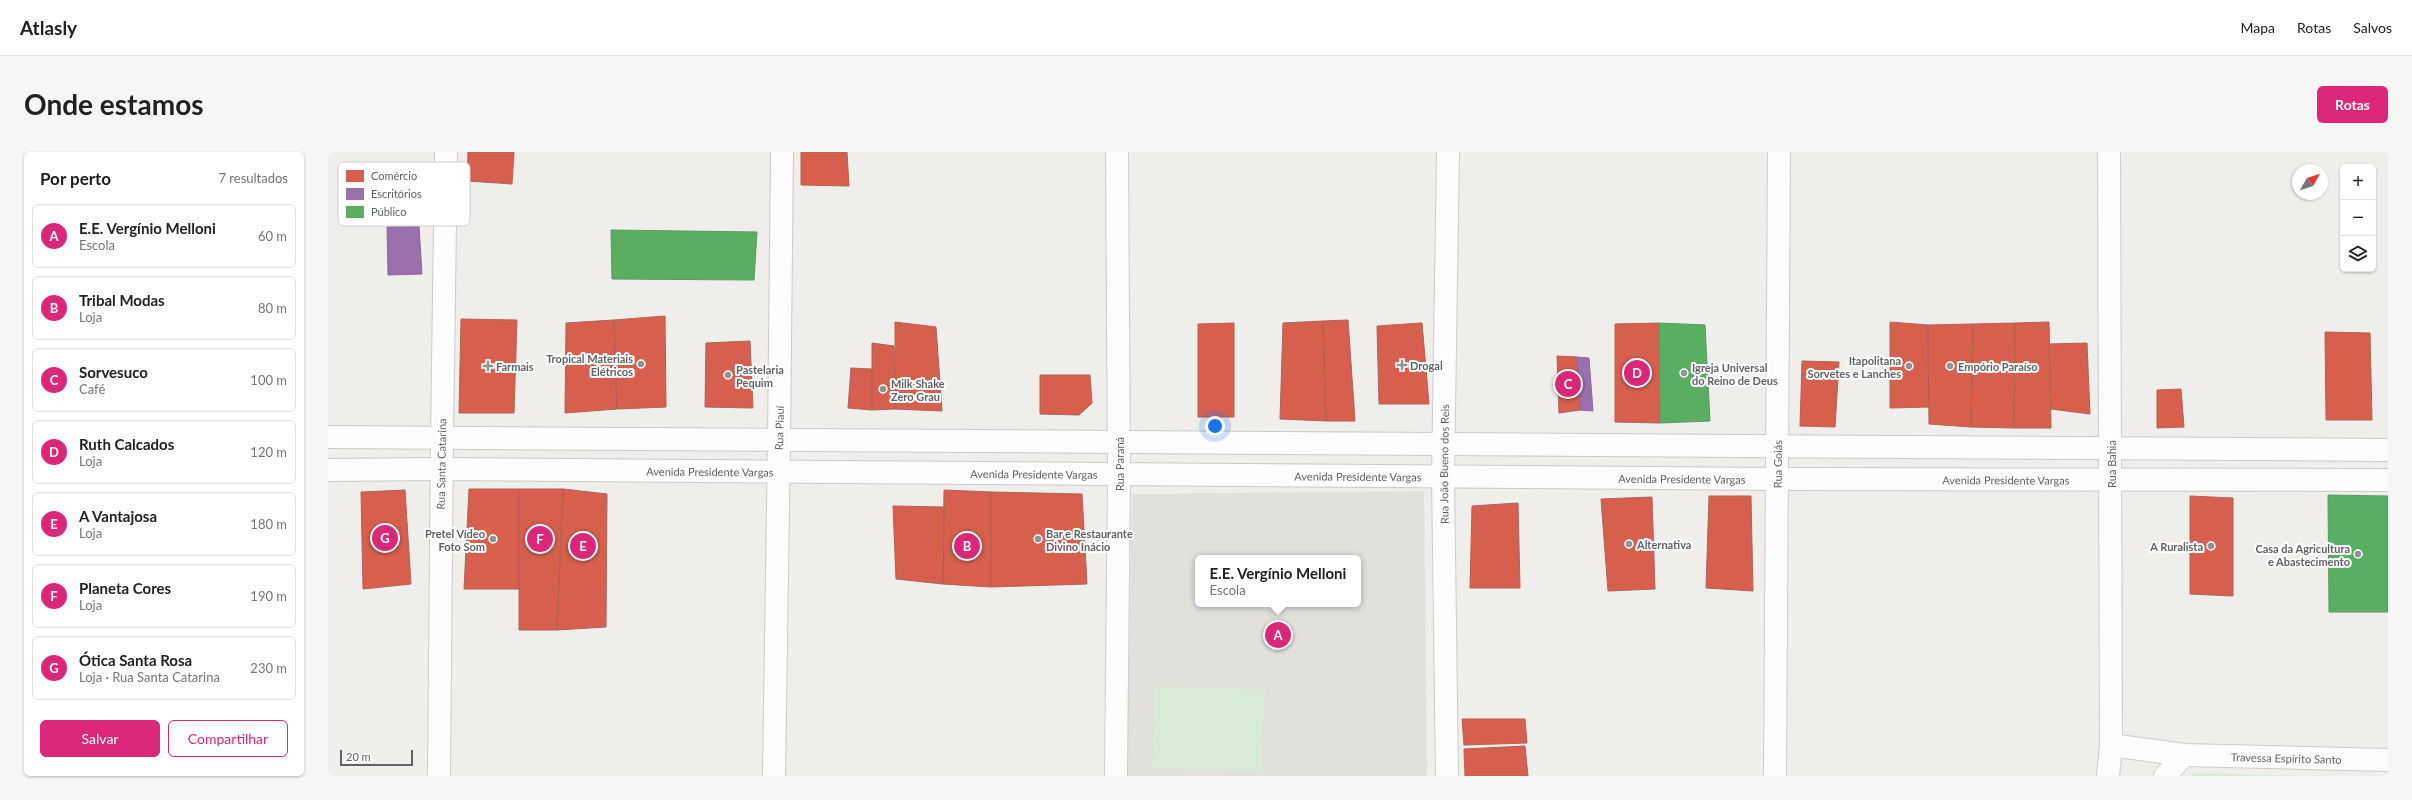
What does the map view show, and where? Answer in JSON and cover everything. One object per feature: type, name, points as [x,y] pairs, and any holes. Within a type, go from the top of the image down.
[{"type":"main road","name":"Rua Santa Catarina","points":[[446,152],[446,162]]},
{"type":"main road","name":"Rua Piauí","points":[[774,776],[782,152]]},
{"type":"main road","name":"Rua Paraná","points":[[1116,776],[1119,474],[1117,152]]},
{"type":"main road","name":"Rua João Bueno dos Reis","points":[[1447,776],[1443,443],[1448,152]]},
{"type":"main road","name":"Rua Goiás","points":[[1775,776],[1779,152]]},
{"type":"main road","name":"Rua Bahia","points":[[2108,776],[2111,745],[2109,152]]},
{"type":"main road","name":"Rua Santa Catarina","points":[[439,776],[440,469],[442,438],[445,226]]},
{"type":"main road","points":[[328,437],[2388,450]]},
{"type":"main road","name":"Avenida Presidente Vargas","points":[[328,470],[440,469],[778,471],[1778,479],[2388,480]]},
{"type":"main road","name":"Travessa Espírito Santo","points":[[2111,745],[2184,755],[2388,760]]},
{"type":"main road","points":[[2165,776],[2184,755]]},
{"type":"shaded area","points":[[1424,491],[1427,776],[1127,776],[1132,494]]},
{"type":"green space","points":[[1155,687],[1265,689],[1261,771],[1152,768]]},
{"type":"green space","points":[[2194,773],[2309,776],[2192,776]]},
{"type":"building: Comércio","points":[[468,152],[514,152],[512,184],[470,181],[470,162],[468,162]]},
{"type":"building: Comércio","points":[[801,152],[847,152],[849,186],[801,185]]},
{"type":"building: Comércio","name":"Tropical Materiais Elétricos","points":[[665,316],[666,407],[617,409],[614,320]]},
{"type":"building: Comércio","name":"Farmais","points":[[461,319],[517,320],[514,413],[459,413]]},
{"type":"building: Comércio","points":[[614,320],[617,409],[565,413],[566,323]]},
{"type":"building: Comércio","points":[[1348,320],[1355,421],[1326,421],[1323,321]]},
{"type":"building: Comércio","points":[[1323,321],[1326,421],[1280,419],[1283,323]]},
{"type":"building: Comércio","points":[[895,322],[936,327],[942,411],[895,409]]},
{"type":"building: Comércio","name":"Itapolitana Sorvetes e Lanches","points":[[1890,322],[1928,325],[1929,407],[1890,408]]},
{"type":"building: Comércio","points":[[2049,322],[2051,428],[2014,428],[2015,323]]},
{"type":"building: Comércio","points":[[1234,323],[1234,417],[1198,417],[1198,324]]},
{"type":"building: Comércio","name":"Drogal","points":[[1422,323],[1429,404],[1379,404],[1377,326]]},
{"type":"building: Comércio","points":[[1659,323],[1660,423],[1615,422],[1615,324]]},
{"type":"building: Comércio","points":[[2015,323],[2014,428],[1971,427],[1973,324]]},
{"type":"building: Comércio","name":"Empório Paraíso","points":[[1973,324],[1971,427],[1929,424],[1928,325]]},
{"type":"building: Comércio","points":[[2325,332],[2370,333],[2372,420],[2326,420]]},
{"type":"building: Comércio","name":"Pastelaria Pequim","points":[[750,341],[753,408],[705,407],[706,343]]},
{"type":"building: Comércio","name":"Milk Shake Zero Grau","points":[[872,343],[894,346],[895,409],[872,410]]},
{"type":"building: Comércio","points":[[2087,343],[2090,414],[2051,409],[2049,344]]},
{"type":"building: Comércio","points":[[1557,356],[1577,357],[1580,410],[1559,413]]},
{"type":"building: Comércio","points":[[1802,361],[1839,362],[1835,427],[1800,426]]},
{"type":"building: Comércio","points":[[851,368],[872,369],[872,410],[848,408]]},
{"type":"building: Comércio","points":[[1040,375],[1090,375],[1092,403],[1079,415],[1040,414]]},
{"type":"building: Comércio","points":[[2181,389],[2184,427],[2157,428],[2157,390]]},
{"type":"building: Comércio","name":"Pretel Vídeo Foto Som","points":[[469,489],[519,489],[519,589],[464,589]]},
{"type":"building: Comércio","points":[[519,489],[563,489],[557,630],[519,630]]},
{"type":"building: Comércio","points":[[563,489],[607,494],[606,627],[557,630]]},
{"type":"building: Comércio","points":[[405,490],[411,584],[363,589],[361,492]]},
{"type":"building: Comércio","points":[[944,490],[991,492],[991,587],[943,584]]},
{"type":"building: Comércio","name":"Bar e Restaurante Divino Inácio","points":[[991,492],[1082,494],[1087,584],[991,587]]},
{"type":"building: Comércio","points":[[1709,496],[1751,496],[1753,591],[1706,588]]},
{"type":"building: Comércio","name":"A Ruralista","points":[[2190,496],[2233,498],[2233,596],[2190,594]]},
{"type":"building: Comércio","name":"Alternativa","points":[[1652,497],[1655,589],[1608,591],[1601,499]]},
{"type":"building: Comércio","points":[[1518,503],[1520,588],[1470,588],[1472,506]]},
{"type":"building: Comércio","points":[[893,506],[944,507],[943,584],[896,579]]},
{"type":"building: Comércio","points":[[1462,719],[1525,719],[1527,743],[1464,745]]},
{"type":"building: Comércio","points":[[1525,746],[1528,776],[1465,776],[1464,749]]},
{"type":"building: Escritórios","points":[[419,226],[422,274],[388,275],[387,227]]},
{"type":"building: Escritórios","points":[[1577,357],[1589,358],[1593,411],[1580,410]]},
{"type":"building: Público","points":[[611,230],[757,232],[754,280],[612,279]]},
{"type":"building: Público","name":"Igreja Universal do Reino de Deus","points":[[1659,323],[1705,325],[1710,421],[1660,423]]},
{"type":"building: Público","name":"Casa da Agricultura e Abastecimento","points":[[2328,495],[2388,496],[2388,612],[2329,612]]},
{"type":"place","name":"Tropical Materiais Elétricos","points":[[641,364]]},
{"type":"place","name":"Drogal","points":[[1402,365]]},
{"type":"place","name":"Farmais","points":[[488,366]]},
{"type":"place","name":"Itapolitana Sorvetes e Lanches","points":[[1909,366]]},
{"type":"place","name":"Empório Paraíso","points":[[1950,366]]},
{"type":"place","name":"Ruth Calcados","points":[[1637,373]]},
{"type":"place","name":"Igreja Universal do Reino de Deus","points":[[1684,373]]},
{"type":"place","name":"Pastelaria Pequim","points":[[728,375]]},
{"type":"place","name":"Sorvesuco","points":[[1568,384]]},
{"type":"place","name":"Milk Shake Zero Grau","points":[[883,389]]},
{"type":"place","name":"Ótica Santa Rosa","points":[[385,538]]},
{"type":"place","name":"Pretel Vídeo Foto Som","points":[[493,539]]},
{"type":"place","name":"Planeta Cores","points":[[540,539]]},
{"type":"place","name":"Bar e Restaurante Divino Inácio","points":[[1038,539]]},
{"type":"place","name":"Alternativa","points":[[1629,544]]},
{"type":"place","name":"A Vantajosa","points":[[583,546]]},
{"type":"place","name":"Tribal Modas","points":[[967,546]]},
{"type":"place","name":"A Ruralista","points":[[2211,546]]},
{"type":"place","name":"Casa da Agricultura e Abastecimento","points":[[2358,554]]},
{"type":"place","name":"E.E. Vergínio Melloni","points":[[1278,635]]}]
